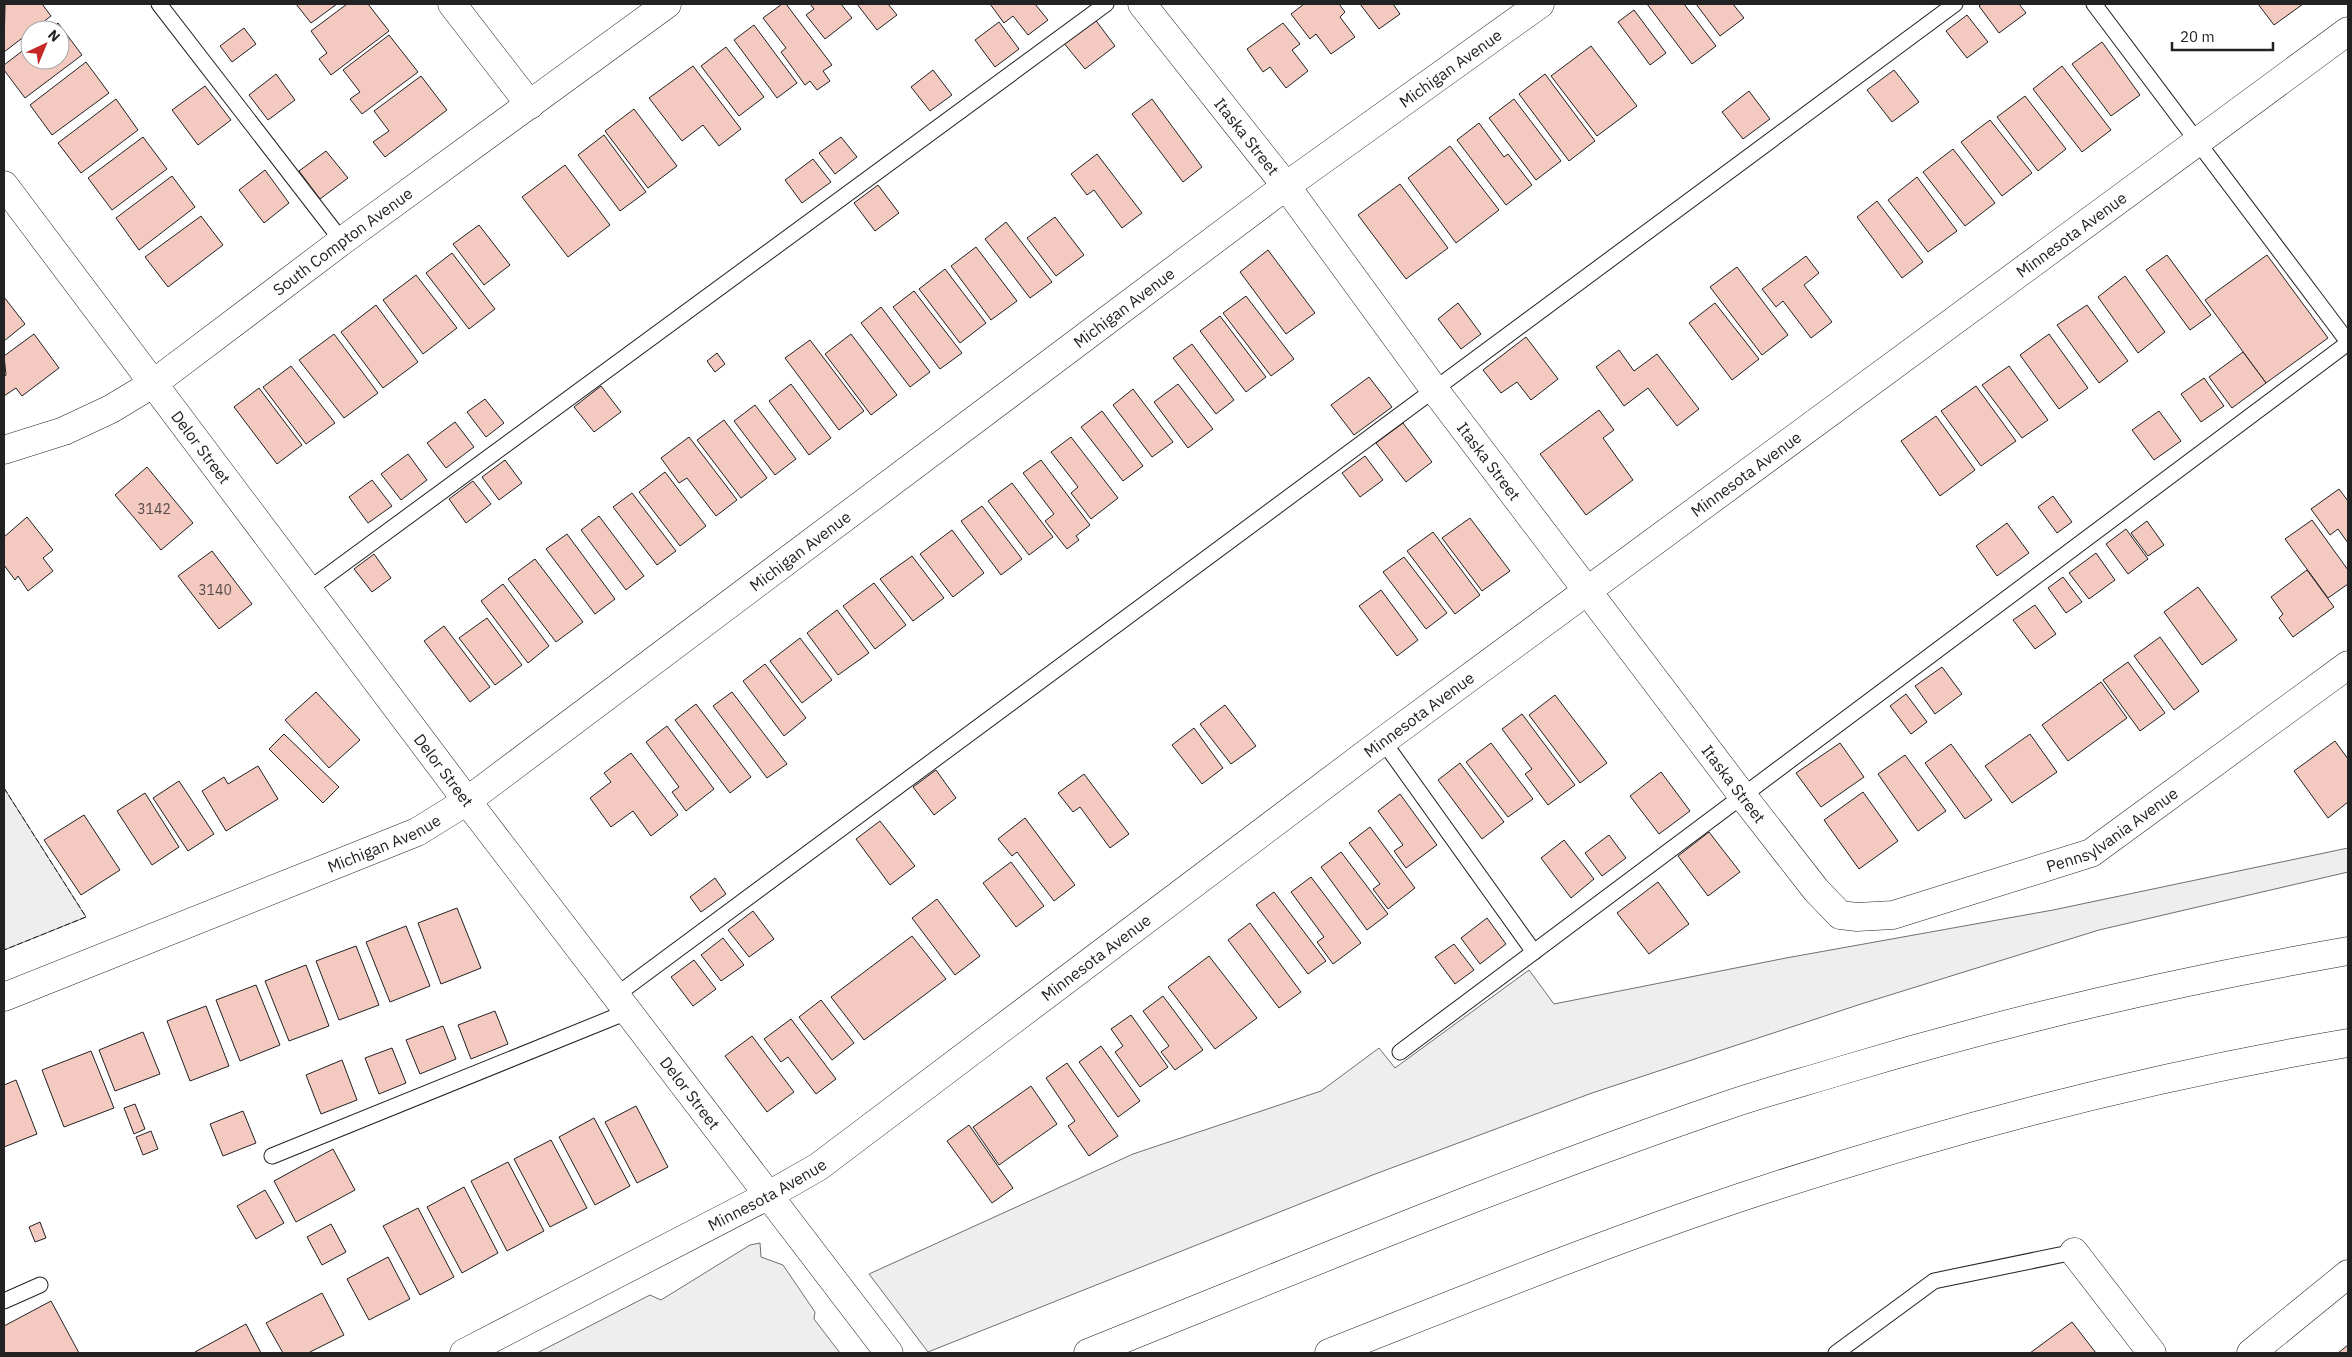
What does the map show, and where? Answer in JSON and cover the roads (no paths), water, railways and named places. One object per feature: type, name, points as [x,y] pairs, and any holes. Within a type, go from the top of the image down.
[{"type":"main road","points":[[452,4],[530,104]]},
{"type":"main road","name":"South Compton Avenue","points":[[4,450],[64,431],[111,409],[154,383],[342,242],[667,4]]},
{"type":"main road","name":"Itaska Street","points":[[1142,4],[1286,186],[1434,389],[1742,795],[1816,890],[1840,915]]},
{"type":"main road","name":"Michigan Avenue","points":[[4,997],[417,832],[467,801],[1286,186],[1540,4]]},
{"type":"main road","name":"Minnesota Avenue","points":[[464,1353],[769,1195],[818,1167],[1383,741],[2348,31]]},
{"type":"main road","name":"Delor Street","points":[[4,185],[467,801],[889,1353]]},
{"type":"main road","name":"Pennsylvania Avenue","points":[[1840,915],[1858,917],[1894,915],[2091,853],[2348,664]]},
{"type":"main road","points":[[1088,1353],[1452,1206],[1730,1104],[1908,1051],[2092,1002],[2275,964],[2348,951]]},
{"type":"main road","points":[[1329,1353],[1597,1248],[1766,1189],[1942,1136],[2115,1091],[2294,1052],[2348,1043]]},
{"type":"main road","points":[[2074,1252],[2152,1353]]},
{"type":"main road","points":[[2251,1353],[2348,1274]]},
{"type":"lane","points":[[159,4],[342,242]]},
{"type":"lane","points":[[309,589],[1106,4]]},
{"type":"lane","points":[[272,1156],[621,1004],[1434,389],[1955,4]]},
{"type":"lane","points":[[1400,1052],[2348,343],[2094,4]]},
{"type":"lane","points":[[1383,741],[1534,952]]},
{"type":"lane","points":[[1836,1353],[1934,1281],[2074,1252]]},
{"type":"lane","points":[[4,1301],[40,1285]]}]
